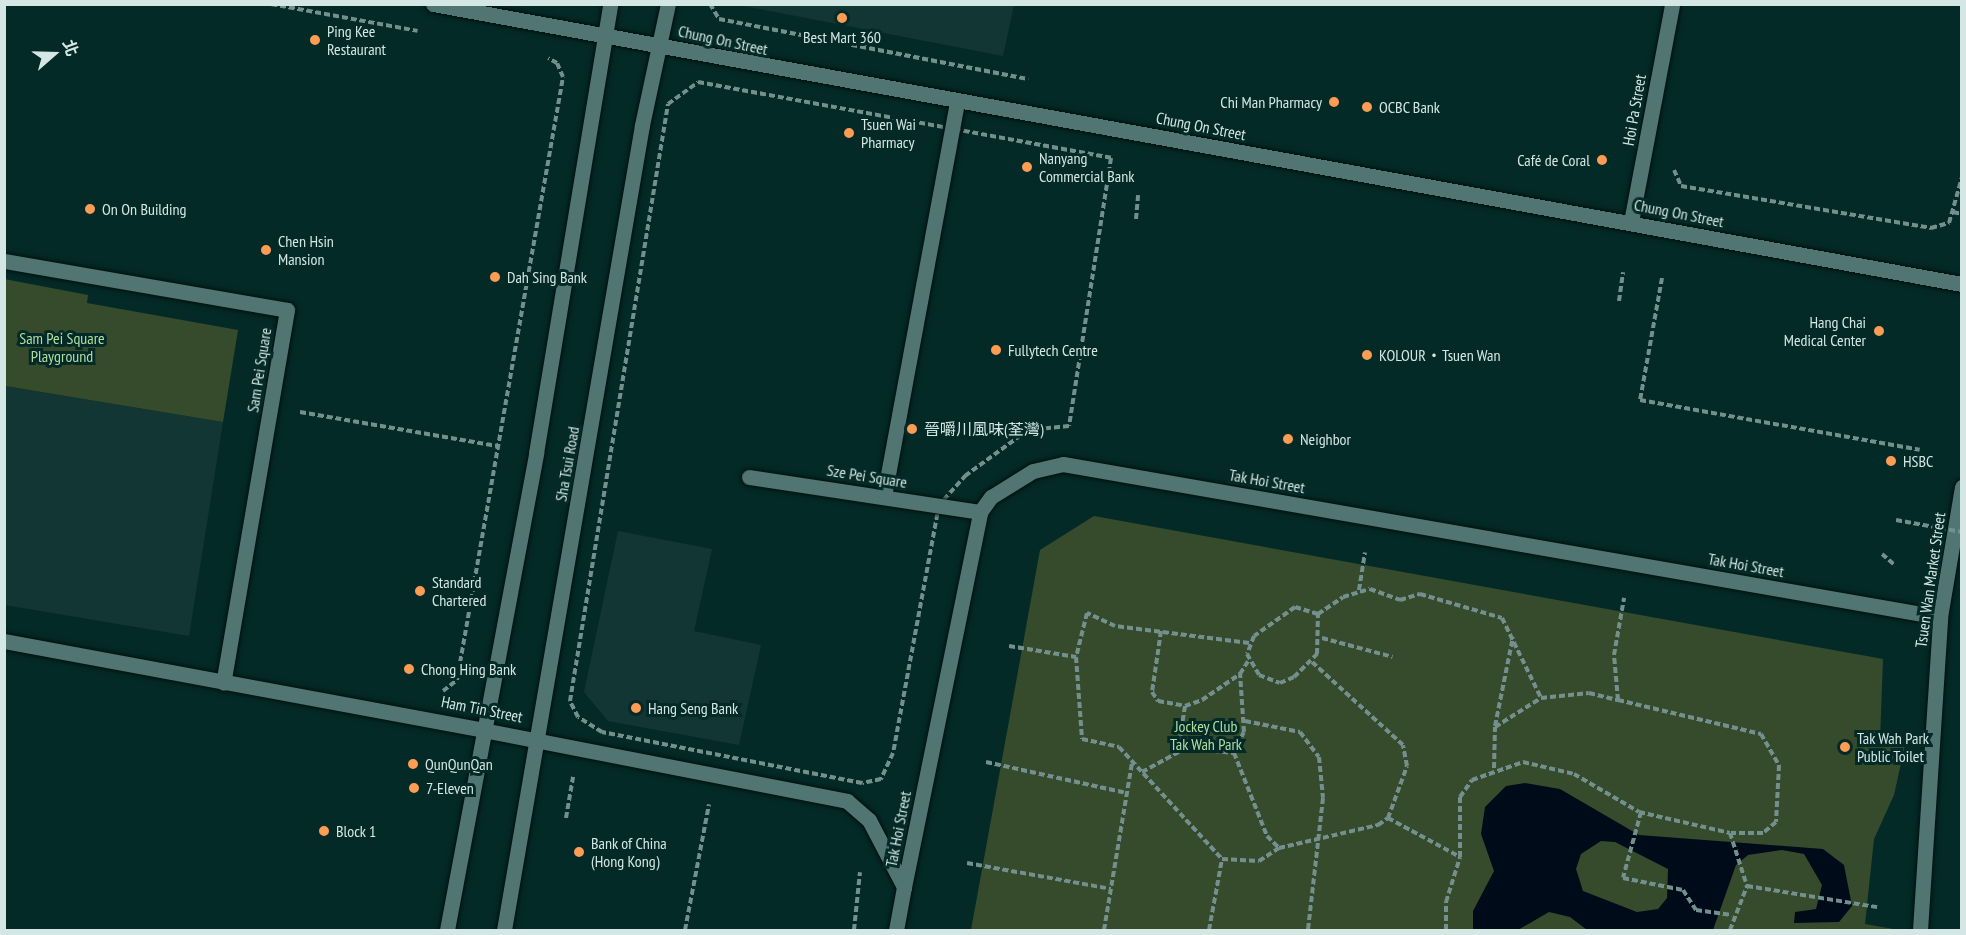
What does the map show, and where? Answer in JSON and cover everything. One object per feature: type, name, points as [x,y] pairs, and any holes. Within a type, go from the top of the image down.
[{"type":"street","name":"Chung On Street","points":[[433,4],[1962,284]]},
{"type":"street","name":"Sha Tsui Road","points":[[447,930],[610,4]]},
{"type":"street","name":"Sha Tsui Road","points":[[504,930],[642,125],[668,4]]},
{"type":"street","name":"Hoi Pa Street","points":[[1631,222],[1672,4]]},
{"type":"street","points":[[884,496],[957,101]]},
{"type":"street","name":"Sam Pei Square","points":[[4,261],[287,310],[272,407],[222,683]]},
{"type":"street","name":"Tak Hoi Street","points":[[896,930],[980,512],[1008,485],[1033,471],[1063,464],[1940,617]]},
{"type":"street","name":"Sze Pei Square","points":[[749,477],[980,512]]},
{"type":"street","name":"Tsuen Wan Market Street","points":[[1920,930],[1940,617],[1962,487]]},
{"type":"street","name":"Ham Tin Street","points":[[4,641],[222,683],[538,738],[847,801],[875,828],[904,887]]},
{"type":"path","points":[[271,4],[430,33]]},
{"type":"path","points":[[710,4],[719,19],[1033,80]]},
{"type":"path","points":[[436,692],[457,680],[562,77],[557,63],[539,54]]},
{"type":"path","points":[[711,82],[678,91],[668,104],[570,701],[578,717],[602,732],[862,783],[880,779],[893,753],[939,505],[966,475],[1028,430],[1069,426],[1111,159]]},
{"type":"path","points":[[1676,162],[1674,173],[1681,186],[1931,228],[1949,223],[1962,177]]},
{"type":"path","points":[[1136,219],[1138,195]]},
{"type":"path","points":[[1953,212],[1962,214]]},
{"type":"path","points":[[1619,301],[1623,272]]},
{"type":"path","points":[[1662,278],[1640,400],[1920,450]]},
{"type":"path","points":[[272,407],[497,446]]},
{"type":"path","points":[[1896,520],[1962,532]]},
{"type":"path","points":[[1359,590],[1365,552]]},
{"type":"path","points":[[1882,554],[1896,566]]},
{"type":"path","points":[[1161,631],[1152,692],[1158,701],[1185,706],[1240,674],[1249,660],[1250,643],[1265,625],[1295,607],[1318,614],[1359,590],[1400,600],[1420,594],[1477,613],[1486,610],[1508,622],[1541,698]]},
{"type":"path","points":[[1618,700],[1614,655],[1624,598]]},
{"type":"path","points":[[1250,643],[1115,626],[1087,613],[1076,657],[1082,739],[1119,747],[1222,858],[1259,861],[1279,848],[1388,818],[1460,857]]},
{"type":"path","points":[[1249,660],[1259,675],[1280,683],[1311,661],[1322,638],[1318,614]]},
{"type":"path","points":[[1494,768],[1495,727],[1514,636]]},
{"type":"path","points":[[1322,638],[1393,657]]},
{"type":"path","points":[[1009,646],[1076,657]]},
{"type":"path","points":[[1311,661],[1403,745],[1407,766],[1388,818]]},
{"type":"path","points":[[1240,674],[1245,721],[1234,753],[1267,836],[1279,848]]},
{"type":"path","points":[[1446,930],[1446,902],[1460,857],[1460,797],[1472,780],[1494,768],[1546,764],[1641,812],[1730,833],[1763,833],[1776,822],[1779,765],[1761,734],[1589,693],[1541,698],[1495,727]]},
{"type":"path","points":[[1185,706],[1180,736],[1186,748]]},
{"type":"path","points":[[1245,721],[1292,729],[1315,746],[1323,798],[1308,930]]},
{"type":"path","points":[[1142,772],[1186,748],[1234,753]]},
{"type":"path","points":[[1104,930],[1132,761]]},
{"type":"path","points":[[986,762],[1127,793]]},
{"type":"path","points":[[685,930],[710,795]]},
{"type":"path","points":[[1641,812],[1623,878],[1683,890],[1696,910],[1732,915]]},
{"type":"path","points":[[1730,833],[1747,886],[1732,915],[1730,930]]},
{"type":"path","points":[[1209,930],[1222,858]]},
{"type":"path","points":[[967,862],[1111,889]]},
{"type":"path","points":[[854,930],[859,865]]},
{"type":"path","points":[[1747,886],[1877,907]]},
{"type":"shaded area","points":[[739,5],[1014,5],[1003,56]]},
{"type":"shaded area","points":[[4,386],[223,422],[189,636],[5,605]]},
{"type":"shaded area","points":[[618,531],[712,549],[694,631],[761,645],[739,745],[608,721],[584,692]]},
{"type":"shaded area","points":[[1525,783],[1560,789],[1639,835],[1823,849],[1844,865],[1852,906],[1839,922],[1794,923],[1795,912],[1816,909],[1822,885],[1804,854],[1782,850],[1748,855],[1736,865],[1713,930],[1587,930],[1570,917],[1549,912],[1518,930],[1473,930],[1473,911],[1494,871],[1481,834],[1485,807],[1506,786]],"holes":[[[1601,841],[1615,842],[1668,869],[1667,898],[1658,909],[1637,912],[1583,891],[1576,869],[1581,854]]]},
{"type":"green space","name":"Sam Pei Square Playground","points":[[4,279],[88,295],[87,303],[238,330],[223,422],[5,386]]},
{"type":"green space","name":"Jockey Club Tak Wah Park","points":[[1094,516],[1883,659],[1880,740],[1907,736],[1894,795],[1874,839],[1865,924],[1899,930],[971,930],[1040,550]]},
{"type":"place","name":"Best Mart 360","points":[[842,18]]},
{"type":"place","name":"Ping Kee Restaurant","points":[[315,40]]},
{"type":"place","name":"Chi Man Pharmacy","points":[[1334,102]]},
{"type":"place","name":"OCBC Bank","points":[[1367,107]]},
{"type":"place","name":"Tsuen Wai Pharmacy","points":[[849,133]]},
{"type":"place","name":"Café de Coral","points":[[1602,160]]},
{"type":"place","name":"Nanyang Commercial Bank","points":[[1027,167]]},
{"type":"place","name":"On On Building","points":[[90,209]]},
{"type":"place","name":"Chen Hsin Mansion","points":[[266,250]]},
{"type":"place","name":"Dah Sing Bank","points":[[495,277]]},
{"type":"place","name":"Hang Chai Medical Center","points":[[1879,331]]},
{"type":"place","name":"Fullytech Centre","points":[[996,350]]},
{"type":"place","name":"KOLOUR‧Tsuen Wan","points":[[1367,355]]},
{"type":"place","name":"晉嚼川風味(荃灣)","points":[[912,429]]},
{"type":"place","name":"Neighbor","points":[[1288,439]]},
{"type":"place","name":"HSBC","points":[[1891,461]]},
{"type":"place","name":"Standard Chartered","points":[[420,591]]},
{"type":"place","name":"Chong Hing Bank","points":[[409,669]]},
{"type":"place","name":"Hang Seng Bank","points":[[636,708]]},
{"type":"place","name":"Tak Wah Park Public Toilet","points":[[1845,747]]},
{"type":"place","name":"QunQunQan","points":[[413,764]]},
{"type":"place","name":"7-Eleven","points":[[414,788]]},
{"type":"place","name":"Block 1","points":[[324,831]]},
{"type":"place","name":"Bank of China (Hong Kong)","points":[[579,852]]}]
